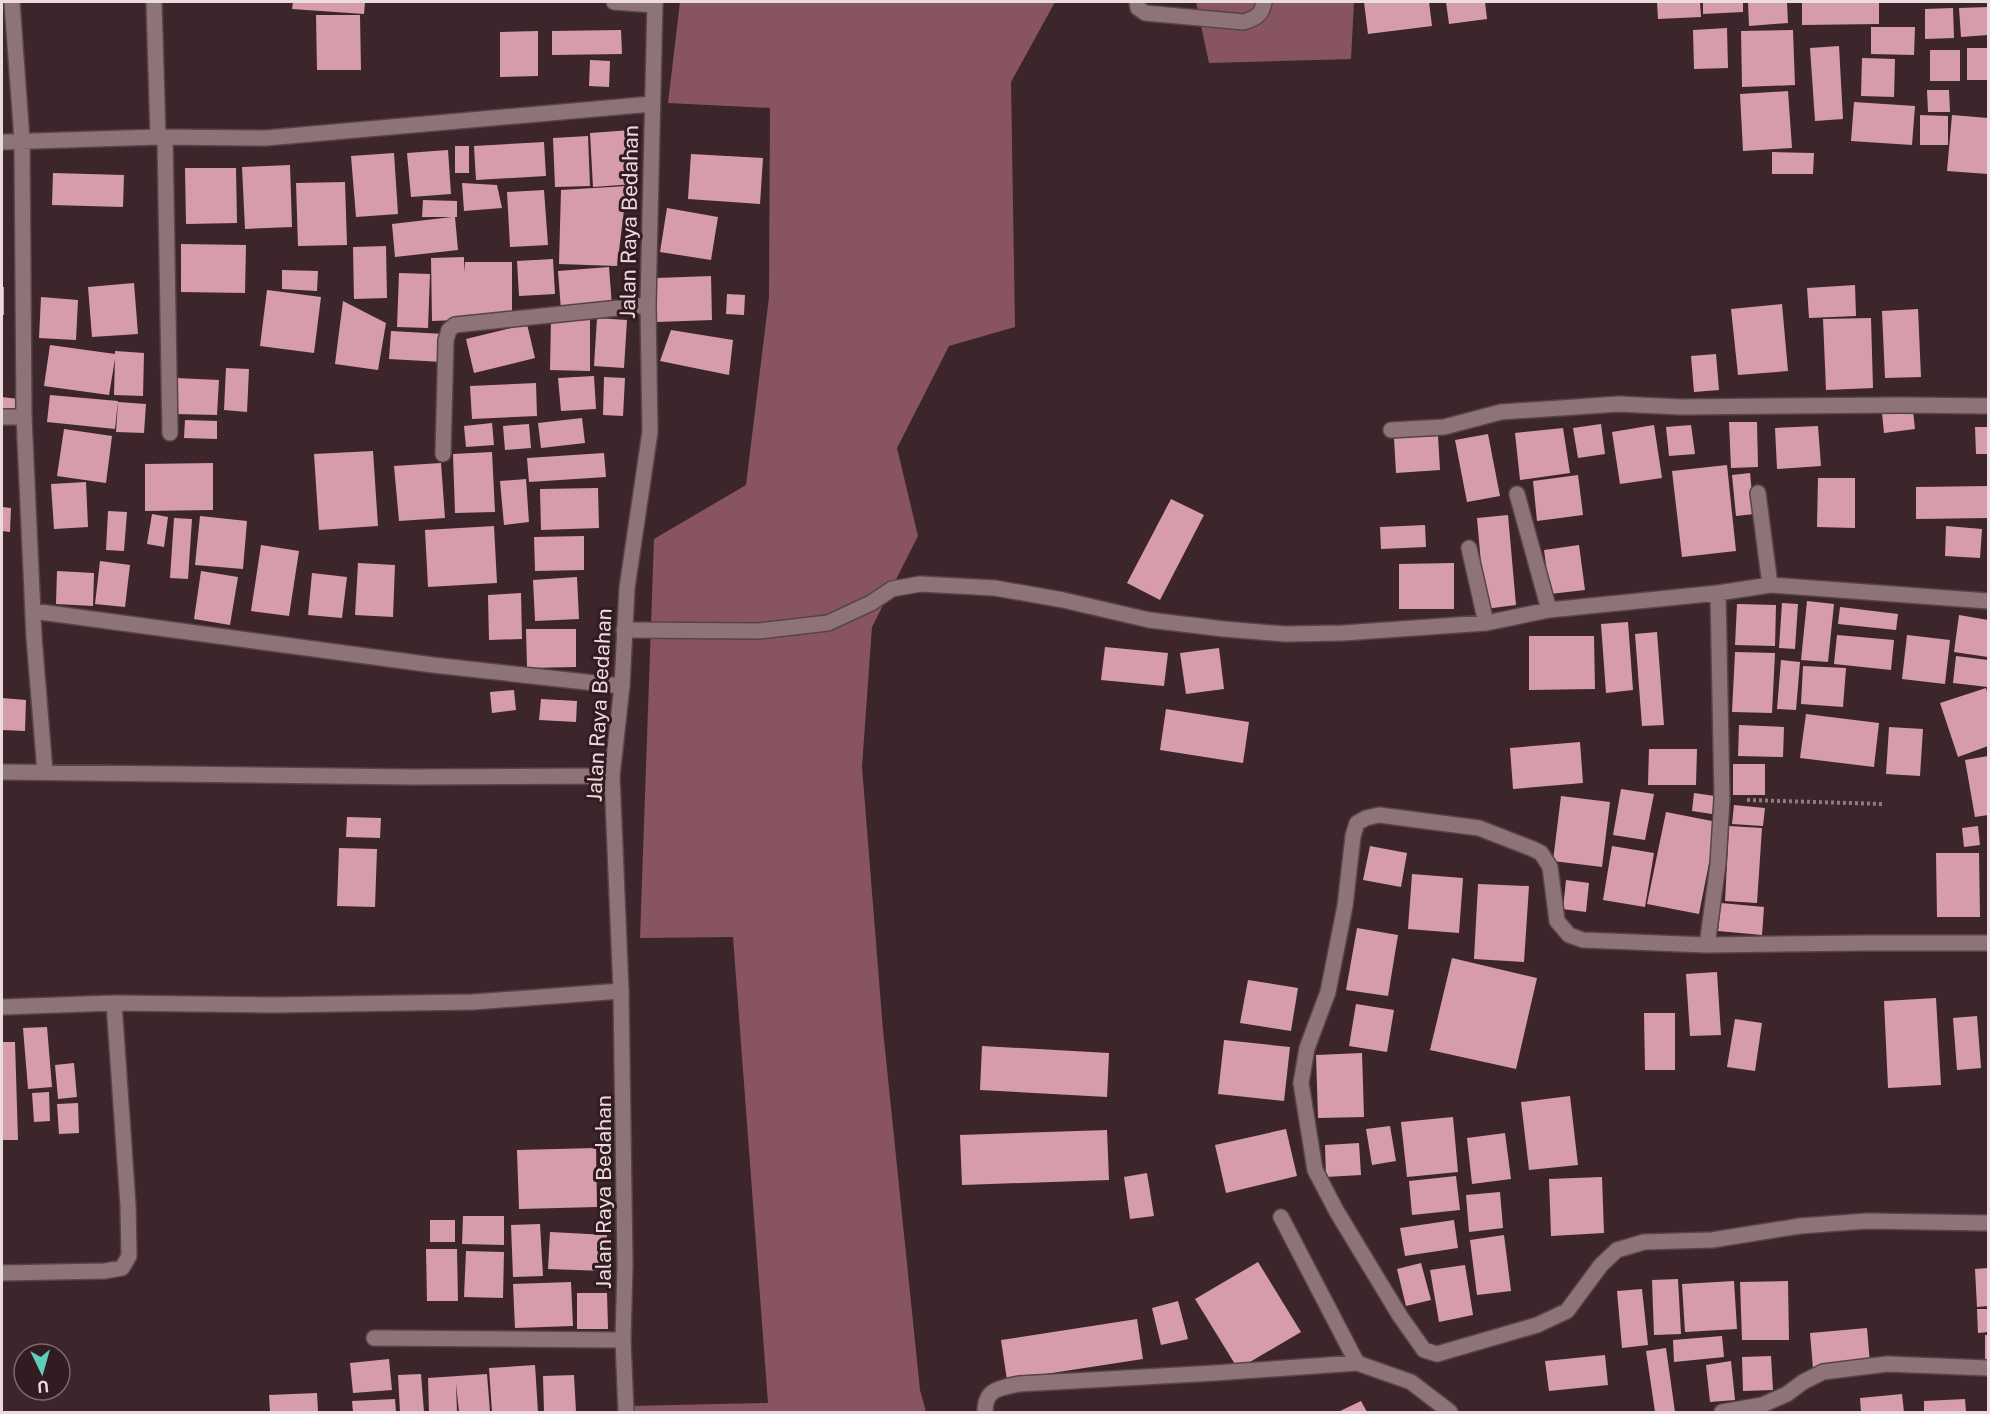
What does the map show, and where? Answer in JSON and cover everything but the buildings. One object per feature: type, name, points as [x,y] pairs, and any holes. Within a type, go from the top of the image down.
[{"type":"street","points":[[12,2],[22,140],[24,417],[33,611],[45,772]]},
{"type":"street","points":[[154,2],[161,137],[170,433]]},
{"type":"street","points":[[614,2],[655,3]]},
{"type":"street","points":[[1137,2],[1138,8],[1145,13],[1244,22],[1256,18],[1263,11],[1264,2]]},
{"type":"street","name":"Jalan Raya Bedahan","points":[[626,1413],[623,1341],[625,1253],[621,991],[612,776],[622,686],[627,588],[650,432],[648,305],[655,3]]},
{"type":"street","points":[[2,142],[161,137],[266,138],[652,104]]},
{"type":"street","points":[[443,454],[446,340],[455,325],[648,305]]},
{"type":"street","points":[[1391,430],[1444,427],[1501,412],[1619,404],[1680,407],[1989,406]]},
{"type":"street","points":[[2,417],[24,417]]},
{"type":"street","points":[[1758,493],[1770,585]]},
{"type":"street","points":[[1517,494],[1550,610]]},
{"type":"street","points":[[1469,548],[1486,623]]},
{"type":"street","points":[[624,630],[759,631],[828,623],[871,603],[892,589],[920,584],[995,588],[1063,600],[1149,620],[1286,634],[1344,633],[1486,623],[1550,610],[1718,593],[1770,585],[1989,601]]},
{"type":"street","points":[[1707,945],[1718,864],[1722,799],[1718,593]]},
{"type":"street","points":[[33,611],[433,665],[622,686]]},
{"type":"street","points":[[2,772],[412,777],[612,776]]},
{"type":"street","points":[[1989,943],[1707,945],[1583,940],[1569,935],[1557,921],[1550,867],[1541,853],[1479,828],[1379,815],[1357,823],[1353,836],[1345,906],[1328,992],[1307,1048],[1301,1083],[1315,1170],[1367,1264],[1424,1350],[1437,1354],[1537,1325],[1567,1311],[1601,1265],[1617,1250],[1644,1242],[1712,1240],[1800,1226],[1867,1221],[1989,1223]]},
{"type":"street","points":[[2,1007],[114,1003],[273,1005],[473,1002],[621,991]]},
{"type":"street","points":[[2,1273],[105,1271],[122,1268],[129,1256],[128,1205],[114,1003]]},
{"type":"street","points":[[1281,1216],[1357,1363]]},
{"type":"street","points":[[374,1338],[623,1341]]},
{"type":"street","points":[[985,1413],[985,1402],[991,1393],[1019,1384],[1357,1363],[1411,1382],[1450,1413]]},
{"type":"street","points":[[1722,1413],[1762,1405],[1787,1394],[1803,1382],[1823,1372],[1887,1364],[1989,1368]]},
{"type":"path","points":[[1722,799],[1883,804]]},
{"type":"shaded area","points":[[680,2],[1055,2],[1011,82],[1015,327],[949,346],[897,448],[918,536],[872,627],[862,767],[883,1030],[920,1390],[926,1412],[628,1412],[627,1406],[768,1403],[733,937],[640,938],[654,539],[746,485],[769,297],[770,108],[668,103]]},
{"type":"shaded area","points":[[1196,2],[1354,2],[1351,59],[1209,63]]}]
